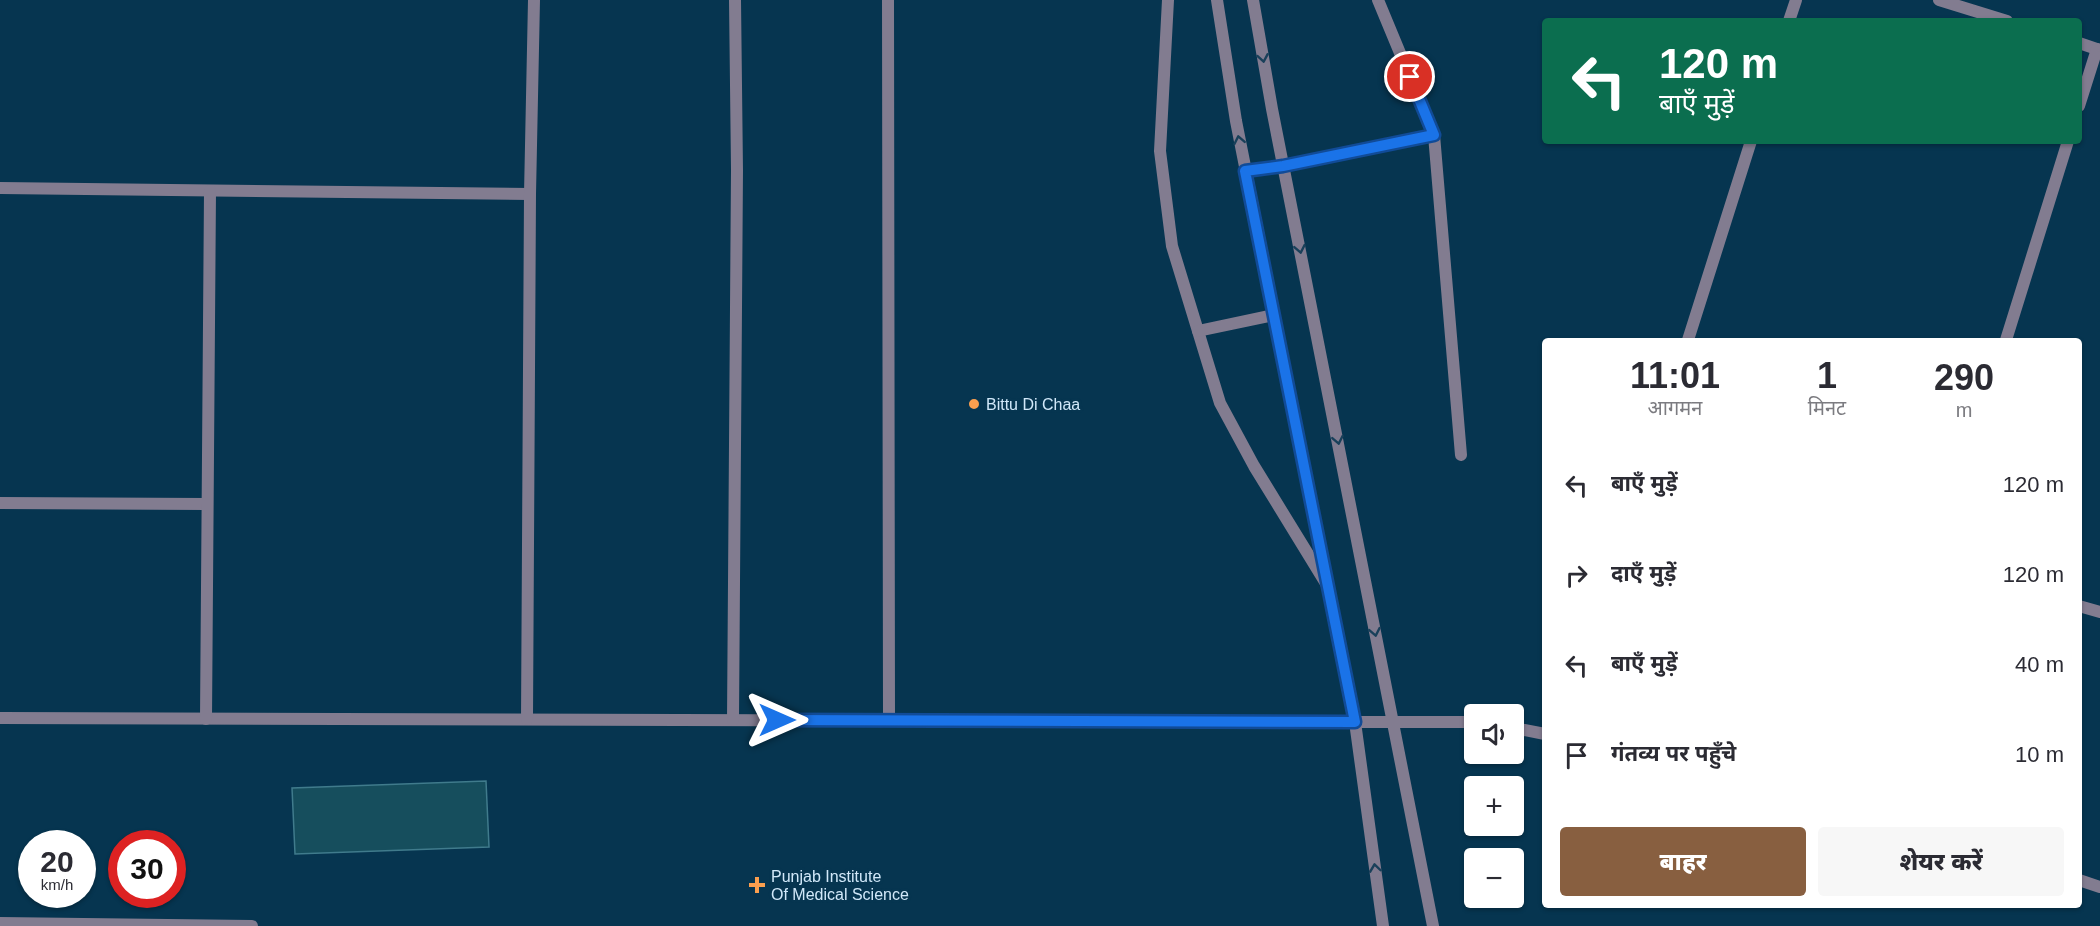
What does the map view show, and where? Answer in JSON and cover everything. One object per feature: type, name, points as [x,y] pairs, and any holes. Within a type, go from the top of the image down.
[{"type":"street","points":[[528,719],[530,194],[534,0]]},
{"type":"street","points":[[733,720],[737,182],[735,0]]},
{"type":"street","points":[[888,0],[889,720]]},
{"type":"street","points":[[1168,0],[1160,151],[1172,246],[1220,403],[1254,466],[1327,586]]},
{"type":"street","points":[[1217,0],[1245,171],[1355,722],[1383,926]]},
{"type":"street","points":[[1253,0],[1283,166],[1433,926]]},
{"type":"street","points":[[1378,0],[1434,135],[1461,455]]},
{"type":"street","points":[[1790,18],[1796,0]]},
{"type":"street","points":[[1939,0],[1997,18]]},
{"type":"street","points":[[2082,45],[2098,50],[2082,97]]},
{"type":"street","points":[[1245,171],[1283,166],[1434,135]]},
{"type":"street","points":[[1689,338],[1750,144]]},
{"type":"street","points":[[2007,338],[2067,144]]},
{"type":"street","points":[[0,188],[530,194]]},
{"type":"street","points":[[206,719],[210,190]]},
{"type":"street","points":[[1198,332],[1274,315]]},
{"type":"street","points":[[0,503],[207,504]]},
{"type":"street","points":[[2082,607],[2100,612]]},
{"type":"street","points":[[0,718],[1464,722]]},
{"type":"street","points":[[1524,730],[1542,733]]},
{"type":"street","points":[[2082,881],[2100,887]]},
{"type":"street","points":[[0,923],[252,926]]},
{"type":"building","points":[[486,781],[489,847],[295,854],[292,788]]},
{"type":"place","name":"Bittu Di Chaa","points":[[974,404]]},
{"type":"place","name":"Punjab Institute Of Medical Science","points":[[757,885]]},
{"type":"route","points":[[777,720],[1355,722],[1245,171],[1283,166],[1434,135],[1410,77]]}]
